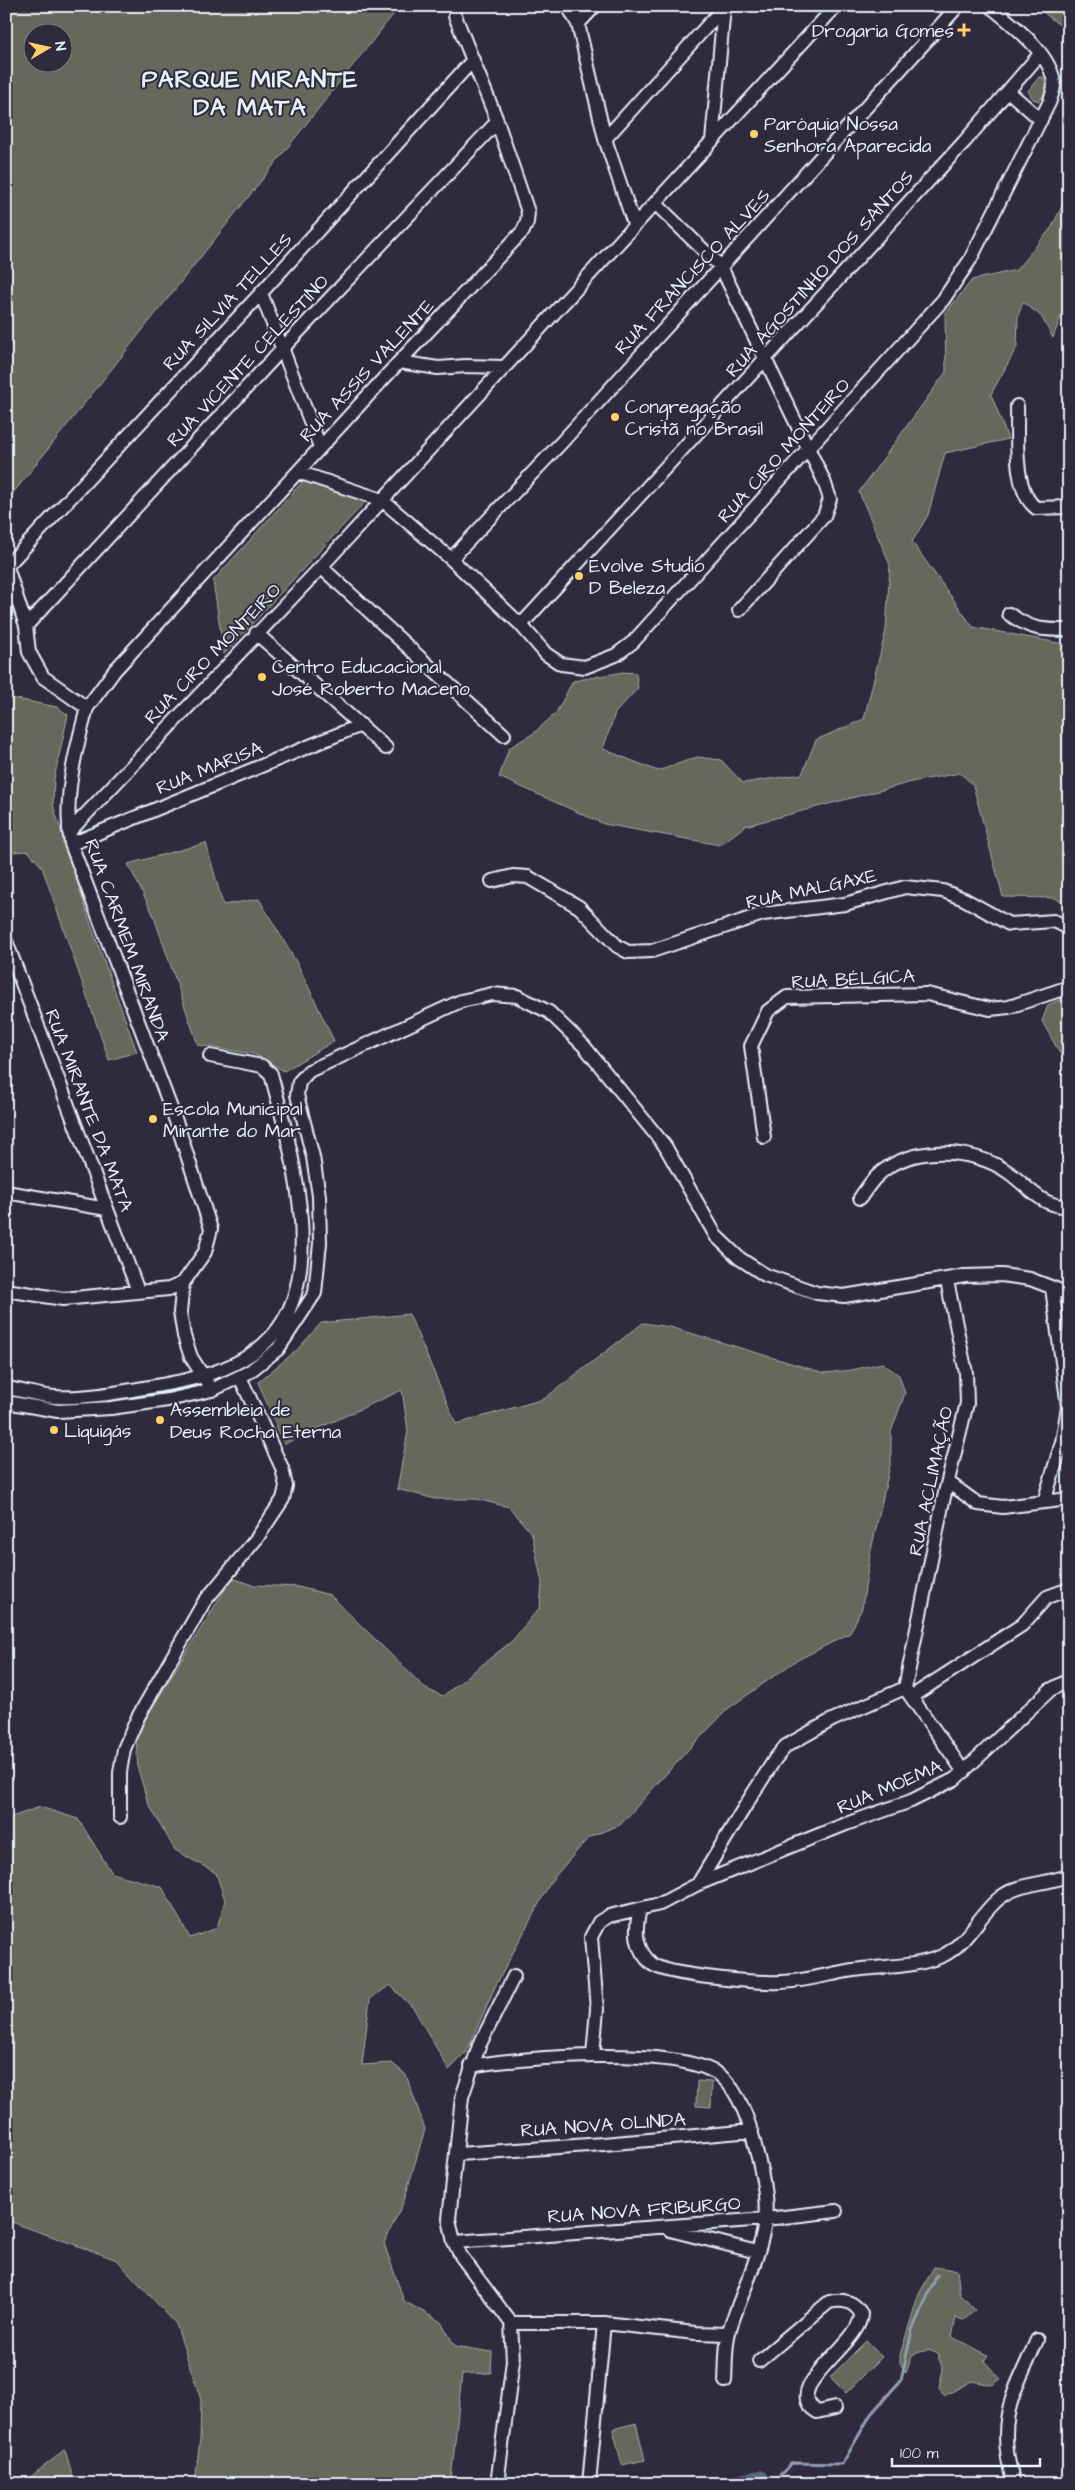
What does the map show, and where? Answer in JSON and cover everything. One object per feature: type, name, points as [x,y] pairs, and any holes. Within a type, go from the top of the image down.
[{"type":"street","points":[[568,6],[578,24],[605,139],[634,224]]},
{"type":"street","points":[[578,24],[595,6]]},
{"type":"street","name":"RUA CIRO MONTEIRO","points":[[70,838],[256,633],[321,567],[836,6]]},
{"type":"street","name":"RUA FRANCISCO ALVES","points":[[451,559],[561,444],[958,6]]},
{"type":"street","name":"RUA CIRO MONTEIRO","points":[[382,500],[451,559],[522,625],[546,654],[561,664],[585,667],[616,655],[633,642],[943,300],[970,260],[1041,120],[1049,103],[1054,85],[1052,74],[1028,38],[990,6]]},
{"type":"street","points":[[605,139],[724,7]]},
{"type":"street","points":[[712,141],[724,7]]},
{"type":"street","name":"RUA ASSIS VALENTE","points":[[88,708],[115,670],[399,362],[523,232],[528,212],[497,122],[455,16]]},
{"type":"street","name":"RUA AGOSTINHO DOS SANTOS","points":[[522,625],[1009,92],[1040,54]]},
{"type":"street","name":"RUA SILVIA TELLES","points":[[7,565],[261,293],[473,60]]},
{"type":"street","points":[[1009,92],[1041,120]]},
{"type":"street","name":"RUA VICENTE CELESTINO","points":[[26,626],[283,348],[497,122]]},
{"type":"street","points":[[655,203],[721,267],[809,448],[830,499],[824,516],[740,610]]},
{"type":"street","points":[[261,293],[320,447]]},
{"type":"street","points":[[399,362],[438,368],[466,366],[504,367]]},
{"type":"street","points":[[1017,406],[1019,470],[1027,499],[1036,508],[1069,507]]},
{"type":"street","points":[[298,472],[382,500]]},
{"type":"street","points":[[7,565],[26,626],[29,652],[43,677],[88,708]]},
{"type":"street","points":[[321,567],[504,735]]},
{"type":"street","points":[[1009,614],[1021,622],[1041,630],[1069,630]]},
{"type":"street","points":[[256,633],[386,748]]},
{"type":"street","name":"RUA CARMEM MIRANDA","points":[[88,708],[76,749],[68,805],[70,838],[177,1124],[211,1229],[205,1252],[183,1283],[180,1312],[184,1336],[191,1356],[212,1390]]},
{"type":"street","name":"RUA MARISA","points":[[70,838],[361,725]]},
{"type":"street","name":"RUA MALGAXE","points":[[492,880],[513,876],[528,877],[579,907],[616,946],[628,952],[652,952],[763,914],[845,904],[905,887],[943,891],[964,899],[1009,924],[1054,921],[1069,928]]},
{"type":"street","name":"RUA MIRANTE DA MATA","points":[[6,941],[138,1291]]},
{"type":"street","name":"RUA BÉLGICA","points":[[764,1137],[752,1046],[768,1011],[787,997],[927,994],[990,1009],[1009,1007],[1069,987]]},
{"type":"street","points":[[6,1402],[58,1411],[111,1408],[168,1400],[212,1390],[240,1377],[278,1349],[315,1293],[320,1243],[319,1196],[313,1157],[296,1094],[299,1082],[309,1071],[420,1019],[461,1001],[492,994],[517,996],[549,1012],[584,1046],[665,1146],[716,1236],[726,1248],[765,1274],[817,1293],[844,1296],[947,1281],[965,1276],[1002,1274],[1021,1276],[1069,1294]]},
{"type":"street","points":[[6,1388],[54,1397],[134,1390],[204,1377],[245,1358],[272,1337],[288,1313],[297,1283],[302,1243],[294,1164],[271,1074],[262,1066],[210,1056]]},
{"type":"street","points":[[860,1198],[876,1177],[890,1166],[913,1157],[935,1153],[963,1154],[990,1162],[1008,1172],[1041,1200],[1051,1205],[1069,1206]]},
{"type":"street","points":[[6,1192],[107,1209]]},
{"type":"street","points":[[302,1243],[320,1243]]},
{"type":"street","name":"RUA ACLIMAÇÃO","points":[[908,1693],[948,1482],[967,1403],[966,1373],[947,1281]]},
{"type":"street","points":[[6,1290],[63,1299],[169,1289],[183,1283]]},
{"type":"street","points":[[1044,1502],[1062,1442],[1069,1407],[1052,1288]]},
{"type":"street","points":[[120,1817],[120,1772],[124,1749],[138,1717],[204,1602],[257,1538],[283,1499],[286,1486],[282,1468],[240,1377]]},
{"type":"street","points":[[948,1482],[978,1504],[1003,1508],[1069,1499]]},
{"type":"street","points":[[698,1884],[746,1803],[775,1759],[786,1746],[832,1720],[908,1693],[1022,1625],[1047,1597],[1069,1590]]},
{"type":"street","name":"RUA MOEMA","points":[[593,2055],[597,2002],[591,1937],[598,1922],[609,1916],[660,1904],[698,1884],[846,1824],[911,1801],[955,1779],[1050,1690],[1069,1680]]},
{"type":"street","points":[[908,1693],[964,1772]]},
{"type":"street","points":[[640,1909],[635,1929],[639,1947],[646,1958],[663,1970],[680,1974],[781,1982],[855,1970],[925,1962],[945,1955],[978,1924],[999,1898],[1026,1886],[1069,1875]]},
{"type":"street","points":[[498,2483],[513,2361],[511,2322],[461,2256],[454,2242],[449,2219],[458,2154],[462,2097],[471,2066],[514,1976]]},
{"type":"street","points":[[471,2066],[593,2055],[682,2062],[711,2070],[730,2086],[752,2131],[762,2175],[766,2219],[757,2252],[728,2334],[725,2381]]},
{"type":"street","name":"RUA NOVA OLINDA","points":[[458,2154],[752,2131]]},
{"type":"street","name":"RUA NOVA FRIBURGO","points":[[454,2242],[766,2219],[836,2211]]},
{"type":"street","points":[[658,2227],[757,2252]]},
{"type":"street","points":[[760,2361],[829,2302],[842,2300],[851,2302],[858,2308],[861,2320],[856,2332],[819,2373],[805,2392],[805,2400],[810,2408],[817,2412],[835,2408]]},
{"type":"street","points":[[511,2322],[604,2323],[695,2333],[728,2334]]},
{"type":"street","points":[[589,2482],[604,2323]]},
{"type":"street","points":[[1014,2484],[1004,2439],[1006,2416],[1037,2340]]},
{"type":"green space","points":[[6,6],[400,6],[6,502]]},
{"type":"green space","points":[[1039,6],[1063,6],[1069,11],[1069,21],[1063,28],[1038,8]]},
{"type":"green space","points":[[1039,77],[1043,77],[1046,86],[1039,101],[1033,99],[1028,91]]},
{"type":"green space","points":[[1069,191],[1069,309],[1063,310],[1053,338],[1041,316],[1023,302],[1018,316],[1017,347],[991,394],[1008,439],[945,453],[928,515],[912,542],[973,627],[1069,645],[1069,906],[1055,898],[1003,897],[973,785],[960,773],[916,781],[745,826],[720,845],[604,824],[499,777],[509,748],[534,733],[556,713],[573,681],[623,672],[636,673],[638,688],[615,713],[603,749],[658,771],[697,757],[721,760],[743,783],[802,774],[816,740],[864,719],[886,630],[890,565],[859,492],[946,372],[945,314],[972,280],[1016,270],[1052,227]]},
{"type":"green space","points":[[304,480],[366,501],[224,654],[213,581]]},
{"type":"green space","points":[[6,697],[57,707],[68,715],[54,779],[53,805],[91,925],[137,1052],[109,1060],[42,867],[28,851],[13,852],[6,864]]},
{"type":"green space","points":[[206,843],[223,905],[259,899],[298,965],[334,1041],[284,1071],[254,1054],[198,1045],[153,914],[128,864]]},
{"type":"green space","points":[[1069,995],[1069,1070],[1042,1021],[1048,1005]]},
{"type":"green space","points":[[409,1314],[456,1424],[544,1399],[643,1323],[670,1327],[824,1373],[852,1370],[882,1363],[899,1375],[905,1393],[891,1432],[891,1461],[870,1555],[862,1608],[850,1633],[794,1662],[729,1708],[620,1825],[589,1837],[551,1881],[495,1987],[466,2053],[449,2070],[414,2009],[390,1985],[370,1999],[362,2065],[392,2063],[406,2075],[425,2129],[404,2201],[384,2243],[404,2301],[441,2322],[455,2346],[492,2352],[491,2373],[462,2374],[451,2480],[447,2484],[195,2484],[200,2439],[201,2400],[176,2324],[117,2260],[6,2220],[6,1819],[40,1807],[78,1819],[112,1873],[162,1887],[190,1938],[217,1928],[225,1900],[216,1873],[175,1850],[148,1803],[138,1769],[136,1734],[232,1578],[253,1585],[298,1587],[330,1595],[426,1689],[443,1696],[512,1641],[540,1607],[542,1583],[532,1534],[509,1507],[476,1499],[435,1499],[397,1489],[408,1431],[402,1390],[284,1444],[258,1382],[297,1350],[321,1323]]},
{"type":"green space","points":[[697,2081],[712,2082],[711,2107],[696,2106]]},
{"type":"green space","points":[[934,2267],[957,2270],[960,2294],[975,2310],[964,2320],[956,2318],[952,2337],[988,2355],[984,2361],[1001,2379],[992,2385],[972,2381],[944,2396],[939,2388],[943,2369],[937,2354],[928,2350],[913,2354],[906,2373],[900,2363],[900,2355],[918,2296]]},
{"type":"green space","points":[[866,2341],[882,2357],[846,2393],[830,2377]]},
{"type":"green space","points":[[636,2423],[645,2460],[622,2465],[613,2429]]},
{"type":"green space","points":[[65,2450],[75,2484],[30,2484],[29,2478]]},
{"type":"waterway","points":[[780,2475],[792,2463],[841,2464],[844,2461],[871,2414],[901,2380],[912,2330],[937,2275]]},
{"type":"waterway","points":[[736,2484],[760,2479]]},
{"type":"place","name":"Drogaria Gomes","points":[[964,30]]},
{"type":"place","name":"Paróquia Nossa Senhora Aparecida","points":[[754,134]]},
{"type":"place","name":"Congregação Cristã no Brasil","points":[[615,417]]},
{"type":"place","name":"Evolve Studio D Beleza","points":[[579,576]]},
{"type":"place","name":"Centro Educacional José Roberto Maceno","points":[[262,677]]},
{"type":"place","name":"Escola Municipal Mirante do Mar","points":[[153,1119]]},
{"type":"place","name":"Assembleia de Deus Rocha Eterna","points":[[160,1420]]},
{"type":"place","name":"Liquigás","points":[[54,1430]]},
{"type":"district","name":"PARQUE MIRANTE DA MATA","points":[[250,93]]}]
